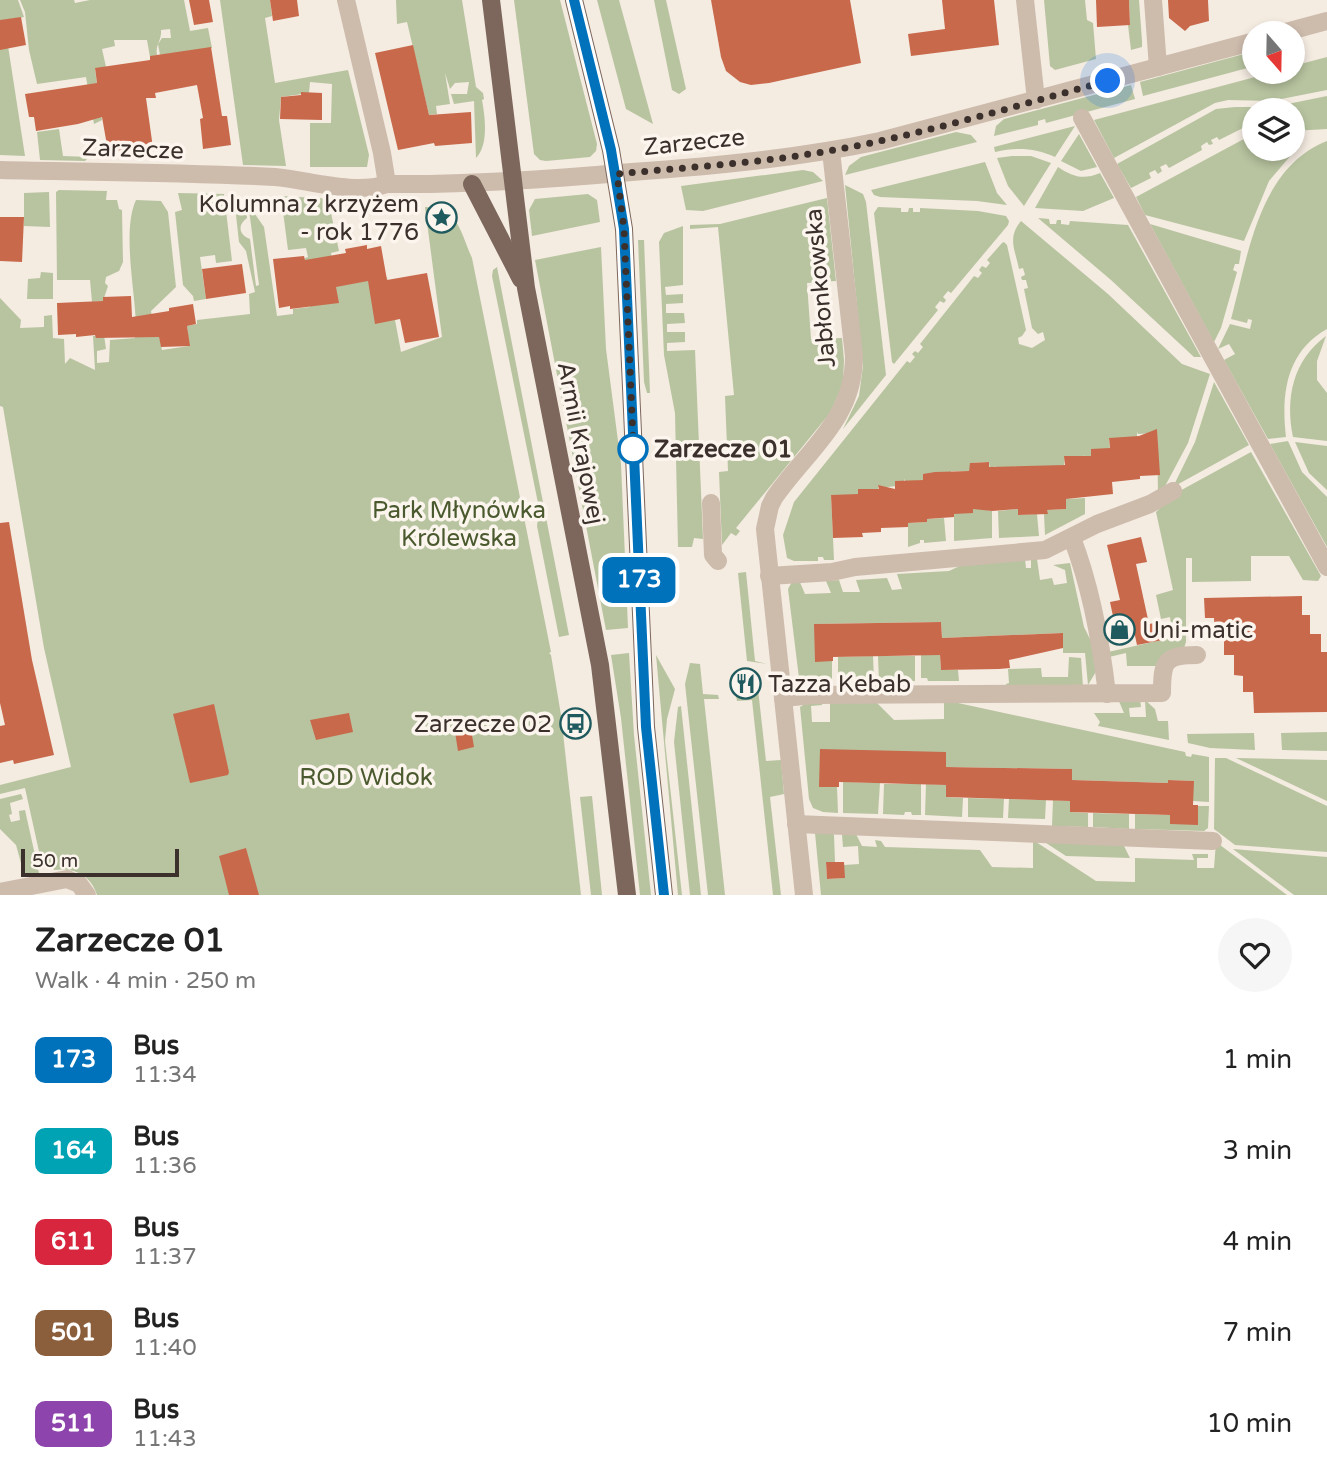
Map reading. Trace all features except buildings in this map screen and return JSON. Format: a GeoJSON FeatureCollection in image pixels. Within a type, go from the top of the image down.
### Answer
{"type":"FeatureCollection","features":[{"type":"Feature","properties":{"kind":"main road","name":"Armii Krajowej"},"geometry":{"type":"LineString","coordinates":[[491,0],[526,288],[600,665],[627,895]]}},
{"type":"Feature","properties":{"kind":"main road","name":"Armii Krajowej"},"geometry":{"type":"LineString","coordinates":[[574,0],[617,174],[626,254],[646,727],[664,895]]}},
{"type":"Feature","properties":{"kind":"main road"},"geometry":{"type":"LineString","coordinates":[[472,184],[526,288]]}},
{"type":"Feature","properties":{"kind":"street"},"geometry":{"type":"LineString","coordinates":[[346,0],[387,184]]}},
{"type":"Feature","properties":{"kind":"street"},"geometry":{"type":"LineString","coordinates":[[1025,0],[1036,100]]}},
{"type":"Feature","properties":{"kind":"street"},"geometry":{"type":"LineString","coordinates":[[1153,0],[1158,67]]}},
{"type":"Feature","properties":{"kind":"street"},"geometry":{"type":"LineString","coordinates":[[1306,27],[1327,21]]}},
{"type":"Feature","properties":{"kind":"street","name":"Zarzecze"},"geometry":{"type":"LineString","coordinates":[[0,170],[273,177],[359,188],[387,184],[472,184],[694,167],[831,151],[880,141],[1242,44]]}},
{"type":"Feature","properties":{"kind":"street"},"geometry":{"type":"LineString","coordinates":[[1082,118],[1327,567]]}},
{"type":"Feature","properties":{"kind":"street","name":"Jabłonkowska"},"geometry":{"type":"LineString","coordinates":[[804,895],[765,529],[770,506],[837,419],[852,385],[854,356],[831,151]]}},
{"type":"Feature","properties":{"kind":"street"},"geometry":{"type":"LineString","coordinates":[[769,576],[832,572],[855,567],[965,556],[1038,552],[1052,548],[1097,524],[1150,504],[1173,491]]}},
{"type":"Feature","properties":{"kind":"street"},"geometry":{"type":"LineString","coordinates":[[711,503],[713,555],[718,561]]}},
{"type":"Feature","properties":{"kind":"street"},"geometry":{"type":"LineString","coordinates":[[1072,538],[1090,596],[1107,694]]}},
{"type":"Feature","properties":{"kind":"street"},"geometry":{"type":"LineString","coordinates":[[783,698],[814,695],[1162,693],[1162,670],[1166,662],[1175,657],[1197,655]]}},
{"type":"Feature","properties":{"kind":"street"},"geometry":{"type":"LineString","coordinates":[[796,824],[1213,841]]}},
{"type":"Feature","properties":{"kind":"street"},"geometry":{"type":"LineString","coordinates":[[0,892],[67,879],[79,884],[87,895]]}},
{"type":"Feature","properties":{"kind":"green space"},"geometry":{"type":"Polygon","coordinates":[[[0,0],[18,0],[24,17],[4,20],[25,156],[0,155],[0,0]]]}},
{"type":"Feature","properties":{"kind":"green space"},"geometry":{"type":"Polygon","coordinates":[[[20,0],[74,0],[75,3],[90,0],[184,0],[190,31],[208,28],[212,48],[160,55],[158,44],[157,55],[150,57],[147,40],[114,40],[115,46],[102,49],[106,67],[95,69],[102,120],[94,124],[86,77],[37,84],[29,50],[25,12],[20,0]],[[170,29],[161,30],[158,44],[162,38],[171,38],[170,29]]]}},
{"type":"Feature","properties":{"kind":"green space"},"geometry":{"type":"Polygon","coordinates":[[[220,0],[270,0],[272,16],[265,18],[275,83],[348,70],[369,155],[367,167],[310,167],[310,123],[331,123],[332,84],[310,82],[309,93],[281,97],[279,120],[286,166],[243,165],[220,0]]]}},
{"type":"Feature","properties":{"kind":"green space"},"geometry":{"type":"Polygon","coordinates":[[[396,0],[462,0],[476,87],[483,93],[484,99],[483,146],[476,158],[474,101],[454,104],[451,94],[467,94],[469,82],[455,83],[450,89],[445,73],[450,104],[436,106],[437,114],[429,115],[407,22],[397,24],[396,0]]]}},
{"type":"Feature","properties":{"kind":"green space"},"geometry":{"type":"Polygon","coordinates":[[[514,0],[560,0],[597,144],[596,151],[590,157],[546,161],[540,160],[534,154],[514,0]]]}},
{"type":"Feature","properties":{"kind":"green space"},"geometry":{"type":"Polygon","coordinates":[[[597,0],[619,0],[653,124],[626,109],[597,0]]]}},
{"type":"Feature","properties":{"kind":"green space"},"geometry":{"type":"Polygon","coordinates":[[[654,0],[666,0],[686,89],[679,94],[672,90],[654,0]]]}},
{"type":"Feature","properties":{"kind":"green space"},"geometry":{"type":"Polygon","coordinates":[[[1044,0],[1085,0],[1087,20],[1093,23],[1096,59],[1055,70],[1050,66],[1044,0]]]}},
{"type":"Feature","properties":{"kind":"green space"},"geometry":{"type":"Polygon","coordinates":[[[1129,0],[1139,0],[1142,41],[1142,47],[1131,50],[1128,25],[1129,0]]]}},
{"type":"Feature","properties":{"kind":"green space"},"geometry":{"type":"Polygon","coordinates":[[[1242,55],[1242,69],[1143,96],[1140,82],[1242,55]]]}},
{"type":"Feature","properties":{"kind":"green space"},"geometry":{"type":"Polygon","coordinates":[[[1327,57],[1327,90],[1286,98],[1242,98],[1242,100],[1215,103],[1114,158],[1094,120],[1242,81],[1242,84],[1306,84],[1306,63],[1327,57]]]}},
{"type":"Feature","properties":{"kind":"green space"},"geometry":{"type":"Polygon","coordinates":[[[1131,85],[1135,99],[1046,123],[1045,119],[1038,121],[1038,125],[994,136],[996,126],[1004,119],[1131,85]]]}},
{"type":"Feature","properties":{"kind":"green space"},"geometry":{"type":"Polygon","coordinates":[[[1327,96],[1327,129],[1305,130],[1305,100],[1327,96]]]}},
{"type":"Feature","properties":{"kind":"green space"},"geometry":{"type":"Polygon","coordinates":[[[1242,107],[1242,128],[1219,140],[1217,137],[1211,140],[1213,144],[1209,145],[1207,142],[1201,146],[1202,150],[1169,168],[1166,164],[1160,167],[1162,171],[1158,174],[1155,170],[1149,173],[1151,178],[1131,188],[1117,164],[1216,109],[1242,107]]]}},
{"type":"Feature","properties":{"kind":"green space"},"geometry":{"type":"Polygon","coordinates":[[[1075,126],[1055,157],[1026,149],[995,152],[994,147],[1075,126]]]}},
{"type":"Feature","properties":{"kind":"green space"},"geometry":{"type":"Polygon","coordinates":[[[59,129],[63,156],[89,157],[85,161],[40,160],[37,132],[59,129]]]}},
{"type":"Feature","properties":{"kind":"green space"},"geometry":{"type":"Polygon","coordinates":[[[956,132],[971,135],[977,142],[845,175],[849,166],[861,157],[956,132]]]}},
{"type":"Feature","properties":{"kind":"green space"},"geometry":{"type":"Polygon","coordinates":[[[1079,134],[1097,167],[1081,171],[1061,161],[1079,134]]]}},
{"type":"Feature","properties":{"kind":"green space"},"geometry":{"type":"Polygon","coordinates":[[[1242,140],[1242,161],[1286,161],[1269,181],[1244,241],[1145,215],[1136,197],[1242,140]]]}},
{"type":"Feature","properties":{"kind":"green space"},"geometry":{"type":"Polygon","coordinates":[[[1327,141],[1327,329],[1313,338],[1303,350],[1289,376],[1285,405],[1286,437],[1268,439],[1224,360],[1235,354],[1229,344],[1218,349],[1230,324],[1250,329],[1252,320],[1248,319],[1247,323],[1231,319],[1251,243],[1271,193],[1285,171],[1296,161],[1305,161],[1305,153],[1327,141]]]}},
{"type":"Feature","properties":{"kind":"green space"},"geometry":{"type":"Polygon","coordinates":[[[1031,156],[1051,163],[1024,206],[1008,186],[997,158],[1031,156]]]}},
{"type":"Feature","properties":{"kind":"green space"},"geometry":{"type":"Polygon","coordinates":[[[985,162],[997,193],[1007,205],[977,201],[880,197],[874,195],[871,190],[985,162]]]}},
{"type":"Feature","properties":{"kind":"green space"},"geometry":{"type":"Polygon","coordinates":[[[1058,167],[1078,176],[1100,173],[1114,198],[1083,211],[1035,208],[1058,167]]]}},
{"type":"Feature","properties":{"kind":"green space"},"geometry":{"type":"Polygon","coordinates":[[[803,170],[813,172],[823,181],[703,211],[686,210],[681,186],[803,170]]]}},
{"type":"Feature","properties":{"kind":"green space"},"geometry":{"type":"Polygon","coordinates":[[[845,185],[863,194],[866,202],[886,375],[843,429],[859,396],[863,366],[845,185]]]}},
{"type":"Feature","properties":{"kind":"green space"},"geometry":{"type":"Polygon","coordinates":[[[107,191],[106,200],[117,200],[119,209],[122,210],[123,262],[119,271],[106,277],[105,283],[108,286],[103,301],[92,302],[90,280],[57,280],[56,192],[107,191]]]}},
{"type":"Feature","properties":{"kind":"green space"},"geometry":{"type":"Polygon","coordinates":[[[49,192],[50,227],[24,226],[24,193],[49,192]]]}},
{"type":"Feature","properties":{"kind":"green space"},"geometry":{"type":"Polygon","coordinates":[[[178,193],[224,194],[232,261],[216,263],[215,255],[200,257],[206,299],[194,301],[183,285],[175,212],[182,210],[178,193]]]}},
{"type":"Feature","properties":{"kind":"green space"},"geometry":{"type":"Polygon","coordinates":[[[588,194],[597,200],[600,222],[532,236],[529,210],[535,199],[588,194]]]}},
{"type":"Feature","properties":{"kind":"green space"},"geometry":{"type":"Polygon","coordinates":[[[281,196],[334,199],[334,212],[331,213],[339,251],[331,253],[337,286],[387,277],[401,352],[442,337],[425,207],[445,211],[461,230],[472,258],[551,652],[549,653],[561,715],[581,895],[97,895],[91,882],[81,874],[54,870],[52,864],[42,865],[25,788],[0,794],[0,785],[71,767],[44,648],[3,407],[0,406],[0,298],[21,320],[20,328],[44,327],[44,316],[52,315],[53,338],[64,339],[65,364],[70,358],[95,370],[93,336],[104,335],[106,349],[97,351],[97,363],[109,362],[110,340],[135,338],[130,227],[136,200],[161,201],[168,212],[176,287],[151,311],[155,336],[159,336],[162,350],[189,346],[187,326],[197,324],[197,320],[250,314],[249,294],[255,292],[246,251],[239,242],[236,215],[246,208],[247,218],[241,230],[243,235],[250,239],[256,286],[259,285],[249,210],[252,210],[264,227],[277,316],[293,314],[293,309],[310,307],[305,258],[308,257],[306,248],[288,250],[281,196]]]}},
{"type":"Feature","properties":{"kind":"green space"},"geometry":{"type":"Polygon","coordinates":[[[827,198],[836,281],[807,283],[811,339],[842,338],[843,384],[830,413],[736,528],[740,531],[736,536],[731,533],[722,545],[719,472],[728,471],[725,396],[734,395],[718,227],[690,229],[690,225],[720,224],[827,198]]]}},
{"type":"Feature","properties":{"kind":"green space"},"geometry":{"type":"Polygon","coordinates":[[[878,207],[901,208],[901,212],[908,212],[909,208],[913,208],[913,212],[920,212],[920,208],[978,211],[1006,216],[1009,221],[951,293],[948,291],[943,297],[946,300],[944,303],[940,301],[935,307],[938,310],[894,364],[874,213],[878,207]]]}},
{"type":"Feature","properties":{"kind":"green space"},"geometry":{"type":"Polygon","coordinates":[[[1038,218],[1049,219],[1050,224],[1061,220],[1061,224],[1069,225],[1070,221],[1128,225],[1201,357],[1194,357],[1111,280],[1038,218]]]}},
{"type":"Feature","properties":{"kind":"green space"},"geometry":{"type":"Polygon","coordinates":[[[1021,221],[1108,294],[1182,364],[1210,374],[1188,443],[1163,490],[1158,493],[1157,430],[1156,433],[1137,432],[1137,443],[1109,439],[1110,450],[1091,449],[1091,458],[1085,458],[1084,455],[1083,458],[1065,456],[1064,465],[1016,474],[1016,466],[995,466],[990,471],[989,462],[971,463],[969,471],[951,471],[951,475],[924,474],[923,480],[906,482],[904,479],[904,485],[878,486],[879,491],[852,501],[851,494],[831,495],[834,560],[818,557],[818,561],[794,561],[787,558],[783,535],[794,502],[907,361],[910,363],[915,357],[912,354],[915,351],[918,353],[923,347],[920,344],[974,276],[978,278],[982,273],[979,270],[982,266],[986,268],[990,263],[987,260],[1004,242],[1007,245],[1026,330],[1018,338],[1019,344],[1032,348],[1045,340],[1043,332],[1038,334],[1032,328],[1024,289],[1028,288],[1026,280],[1021,277],[1025,275],[1023,268],[1019,269],[1014,250],[1014,233],[1021,221]]]}},
{"type":"Feature","properties":{"kind":"green space"},"geometry":{"type":"Polygon","coordinates":[[[1150,224],[1241,251],[1239,264],[1235,264],[1233,270],[1237,272],[1221,328],[1214,342],[1150,224]]]}},
{"type":"Feature","properties":{"kind":"green space"},"geometry":{"type":"Polygon","coordinates":[[[683,226],[683,285],[665,287],[666,295],[683,294],[683,303],[666,304],[666,313],[684,313],[685,323],[667,324],[667,332],[685,332],[685,342],[667,343],[667,351],[695,350],[703,539],[694,538],[692,547],[678,547],[675,413],[664,355],[659,242],[664,233],[683,226]]]}},
{"type":"Feature","properties":{"kind":"green space"},"geometry":{"type":"Polygon","coordinates":[[[638,240],[644,240],[650,393],[647,393],[644,382],[638,240]]]}},
{"type":"Feature","properties":{"kind":"green space"},"geometry":{"type":"Polygon","coordinates":[[[601,247],[606,349],[621,464],[628,628],[606,630],[535,260],[601,247]]]}},
{"type":"Feature","properties":{"kind":"green space"},"geometry":{"type":"Polygon","coordinates":[[[497,267],[569,635],[559,637],[537,526],[539,508],[492,276],[497,267]]]}},
{"type":"Feature","properties":{"kind":"green space"},"geometry":{"type":"Polygon","coordinates":[[[41,272],[53,273],[53,299],[27,299],[28,279],[40,278],[41,272]]]}},
{"type":"Feature","properties":{"kind":"green space"},"geometry":{"type":"Polygon","coordinates":[[[1326,336],[1317,361],[1317,380],[1327,393],[1327,441],[1293,437],[1290,408],[1294,381],[1306,356],[1326,336]]]}},
{"type":"Feature","properties":{"kind":"green space"},"geometry":{"type":"Polygon","coordinates":[[[1214,382],[1249,445],[1173,487],[1195,442],[1214,382]]]}},
{"type":"Feature","properties":{"kind":"green space"},"geometry":{"type":"Polygon","coordinates":[[[1288,441],[1302,472],[1327,497],[1327,547],[1270,444],[1288,441]]]}},
{"type":"Feature","properties":{"kind":"green space"},"geometry":{"type":"Polygon","coordinates":[[[1295,442],[1327,446],[1327,490],[1309,473],[1295,442]]]}},
{"type":"Feature","properties":{"kind":"green space"},"geometry":{"type":"Polygon","coordinates":[[[1251,452],[1321,576],[1318,581],[1303,580],[1289,556],[1251,556],[1251,581],[1192,582],[1192,558],[1186,558],[1184,648],[1157,666],[1127,666],[1126,653],[1109,657],[1108,652],[1162,640],[1162,634],[1172,632],[1170,617],[1161,619],[1156,595],[1173,590],[1156,512],[1176,493],[1251,452]]]}},
{"type":"Feature","properties":{"kind":"green space"},"geometry":{"type":"Polygon","coordinates":[[[1085,498],[1085,514],[1045,535],[1044,514],[1047,514],[1047,510],[1066,509],[1066,499],[1085,498]]]}},
{"type":"Feature","properties":{"kind":"green space"},"geometry":{"type":"Polygon","coordinates":[[[973,508],[992,511],[992,538],[954,541],[954,514],[973,508]]]}},
{"type":"Feature","properties":{"kind":"green space"},"geometry":{"type":"Polygon","coordinates":[[[1018,509],[1018,515],[1037,514],[1039,536],[999,538],[998,511],[1018,509]]]}},
{"type":"Feature","properties":{"kind":"green space"},"geometry":{"type":"Polygon","coordinates":[[[944,518],[946,541],[924,543],[924,540],[920,540],[920,543],[908,547],[908,523],[944,518]]]}},
{"type":"Feature","properties":{"kind":"green space"},"geometry":{"type":"Polygon","coordinates":[[[1025,559],[1026,568],[1031,568],[1031,559],[1037,559],[1040,580],[1052,578],[1054,585],[1067,583],[1065,570],[1053,565],[1070,563],[1097,670],[1088,685],[1085,653],[1063,653],[1063,633],[942,638],[941,622],[815,624],[815,661],[832,661],[832,682],[822,679],[822,682],[804,682],[799,678],[788,589],[793,580],[799,580],[805,594],[831,593],[826,581],[839,580],[843,592],[860,592],[856,580],[887,578],[892,590],[902,589],[897,574],[949,571],[966,563],[1025,559]]]}},
{"type":"Feature","properties":{"kind":"green space"},"geometry":{"type":"Polygon","coordinates":[[[746,572],[755,661],[767,664],[747,661],[738,573],[746,572]]]}},
{"type":"Feature","properties":{"kind":"green space"},"geometry":{"type":"Polygon","coordinates":[[[629,653],[634,735],[651,895],[640,895],[621,718],[611,655],[629,653]]]}},
{"type":"Feature","properties":{"kind":"green space"},"geometry":{"type":"Polygon","coordinates":[[[656,655],[675,689],[667,719],[665,741],[682,895],[678,895],[656,655]]]}},
{"type":"Feature","properties":{"kind":"green space"},"geometry":{"type":"Polygon","coordinates":[[[921,655],[940,655],[941,670],[958,670],[959,681],[928,681],[927,678],[921,678],[921,655]]]}},
{"type":"Feature","properties":{"kind":"green space"},"geometry":{"type":"Polygon","coordinates":[[[873,656],[874,681],[838,682],[838,657],[873,656]]]}},
{"type":"Feature","properties":{"kind":"green space"},"geometry":{"type":"Polygon","coordinates":[[[878,656],[915,656],[915,681],[879,682],[878,656]]]}},
{"type":"Feature","properties":{"kind":"green space"},"geometry":{"type":"Polygon","coordinates":[[[1069,657],[1081,658],[1083,687],[1006,688],[1009,683],[1008,669],[1041,668],[1042,677],[1068,677],[1069,657]]]}},
{"type":"Feature","properties":{"kind":"green space"},"geometry":{"type":"Polygon","coordinates":[[[690,663],[700,664],[703,694],[718,695],[719,699],[704,699],[725,895],[708,895],[685,684],[690,663]]]}},
{"type":"Feature","properties":{"kind":"green space"},"geometry":{"type":"Polygon","coordinates":[[[749,670],[756,671],[766,761],[781,760],[784,794],[770,797],[781,895],[773,895],[752,700],[737,701],[736,695],[749,695],[749,670]]]}},
{"type":"Feature","properties":{"kind":"green space"},"geometry":{"type":"Polygon","coordinates":[[[1118,699],[1140,699],[1141,707],[1129,708],[1130,717],[1146,717],[1145,700],[1155,709],[1158,721],[1168,721],[1169,740],[1098,726],[1100,722],[1094,713],[1124,713],[1118,699]]]}},
{"type":"Feature","properties":{"kind":"green space"},"geometry":{"type":"Polygon","coordinates":[[[944,700],[1185,752],[1186,756],[1191,757],[1192,754],[1209,757],[1209,802],[1193,801],[1193,781],[1168,780],[1168,783],[1072,780],[1072,769],[946,767],[946,753],[819,787],[837,787],[838,813],[813,808],[809,799],[800,707],[822,701],[822,705],[811,706],[812,722],[830,722],[830,701],[875,701],[894,720],[944,719],[944,700]]]}},
{"type":"Feature","properties":{"kind":"green space"},"geometry":{"type":"Polygon","coordinates":[[[681,706],[701,895],[690,895],[674,742],[678,707],[681,706]]]}},
{"type":"Feature","properties":{"kind":"green space"},"geometry":{"type":"Polygon","coordinates":[[[1327,732],[1327,751],[1282,750],[1281,733],[1327,732]]]}},
{"type":"Feature","properties":{"kind":"green space"},"geometry":{"type":"Polygon","coordinates":[[[1254,733],[1255,750],[1210,748],[1188,743],[1187,734],[1254,733]]]}},
{"type":"Feature","properties":{"kind":"green space"},"geometry":{"type":"Polygon","coordinates":[[[1215,758],[1226,758],[1327,806],[1327,852],[1235,845],[1214,829],[1215,758]]]}},
{"type":"Feature","properties":{"kind":"green space"},"geometry":{"type":"Polygon","coordinates":[[[1236,758],[1327,760],[1327,801],[1236,758]]]}},
{"type":"Feature","properties":{"kind":"green space"},"geometry":{"type":"Polygon","coordinates":[[[843,782],[880,783],[878,814],[843,813],[843,782]]]}},
{"type":"Feature","properties":{"kind":"green space"},"geometry":{"type":"Polygon","coordinates":[[[884,784],[921,784],[921,815],[912,815],[911,812],[905,812],[904,815],[883,814],[884,784]]]}},
{"type":"Feature","properties":{"kind":"green space"},"geometry":{"type":"Polygon","coordinates":[[[926,784],[946,785],[946,797],[963,798],[962,817],[925,815],[926,784]]]}},
{"type":"Feature","properties":{"kind":"green space"},"geometry":{"type":"Polygon","coordinates":[[[21,794],[23,799],[10,803],[12,814],[9,815],[11,822],[20,820],[19,811],[25,810],[39,873],[24,874],[16,845],[0,829],[0,799],[21,794]]]}},
{"type":"Feature","properties":{"kind":"green space"},"geometry":{"type":"Polygon","coordinates":[[[592,796],[602,895],[591,895],[580,797],[592,796]]]}},
{"type":"Feature","properties":{"kind":"green space"},"geometry":{"type":"Polygon","coordinates":[[[968,798],[1004,799],[1003,818],[968,817],[968,798]]]}},
{"type":"Feature","properties":{"kind":"green space"},"geometry":{"type":"Polygon","coordinates":[[[1009,799],[1046,800],[1045,819],[1008,818],[1009,799]]]}},
{"type":"Feature","properties":{"kind":"green space"},"geometry":{"type":"Polygon","coordinates":[[[1053,800],[1070,801],[1070,812],[1088,813],[1088,827],[1052,826],[1053,800]]]}},
{"type":"Feature","properties":{"kind":"green space"},"geometry":{"type":"Polygon","coordinates":[[[1198,806],[1209,806],[1208,828],[1204,831],[1135,829],[1135,814],[1170,815],[1170,824],[1198,824],[1198,806]]]}},
{"type":"Feature","properties":{"kind":"green space"},"geometry":{"type":"Polygon","coordinates":[[[1093,813],[1129,814],[1129,829],[1093,827],[1093,813]]]}},
{"type":"Feature","properties":{"kind":"green space"},"geometry":{"type":"Polygon","coordinates":[[[832,831],[835,862],[826,862],[827,879],[844,878],[844,865],[859,864],[858,846],[843,847],[842,835],[846,832],[855,832],[862,846],[877,847],[875,840],[881,841],[885,847],[980,850],[992,867],[1033,868],[1033,840],[1096,881],[1135,882],[1135,858],[1194,860],[1192,854],[1208,854],[1208,858],[1197,858],[1197,868],[1214,868],[1216,842],[1287,895],[821,895],[815,833],[832,831]]]}},
{"type":"Feature","properties":{"kind":"green space"},"geometry":{"type":"Polygon","coordinates":[[[1040,839],[1123,844],[1130,858],[1066,856],[1040,839]]]}},
{"type":"Feature","properties":{"kind":"green space"},"geometry":{"type":"Polygon","coordinates":[[[1233,849],[1327,857],[1327,895],[1294,895],[1233,849]]]}},
{"type":"Feature","properties":{"kind":"bus line","name":"173"},"geometry":{"type":"LineString","coordinates":[[574,0],[617,174],[624,229],[646,727],[664,895]]}},
{"type":"Feature","properties":{"kind":"place","name":"Kolumna z krzyżem - rok 1776"},"geometry":{"type":"Point","coordinates":[442,218]}},
{"type":"Feature","properties":{"kind":"place","name":"Zarzecze 01"},"geometry":{"type":"Point","coordinates":[633,449]}},
{"type":"Feature","properties":{"kind":"place","name":"Uni-matic"},"geometry":{"type":"Point","coordinates":[1119,630]}},
{"type":"Feature","properties":{"kind":"place","name":"Tazza Kebab"},"geometry":{"type":"Point","coordinates":[745,684]}},
{"type":"Feature","properties":{"kind":"place","name":"Zarzecze 02"},"geometry":{"type":"Point","coordinates":[575,724]}},
{"type":"Feature","properties":{"kind":"route"},"geometry":{"type":"LineString","coordinates":[[633,449],[634,461],[624,229],[617,174],[831,151],[880,141],[1108,81]]}},
{"type":"Feature","properties":{"kind":"park label","name":"Park Młynówka Królewska"},"geometry":{"type":"Point","coordinates":[459,524]}},
{"type":"Feature","properties":{"kind":"park label","name":"ROD Widok"},"geometry":{"type":"Point","coordinates":[366,777]}}]}
